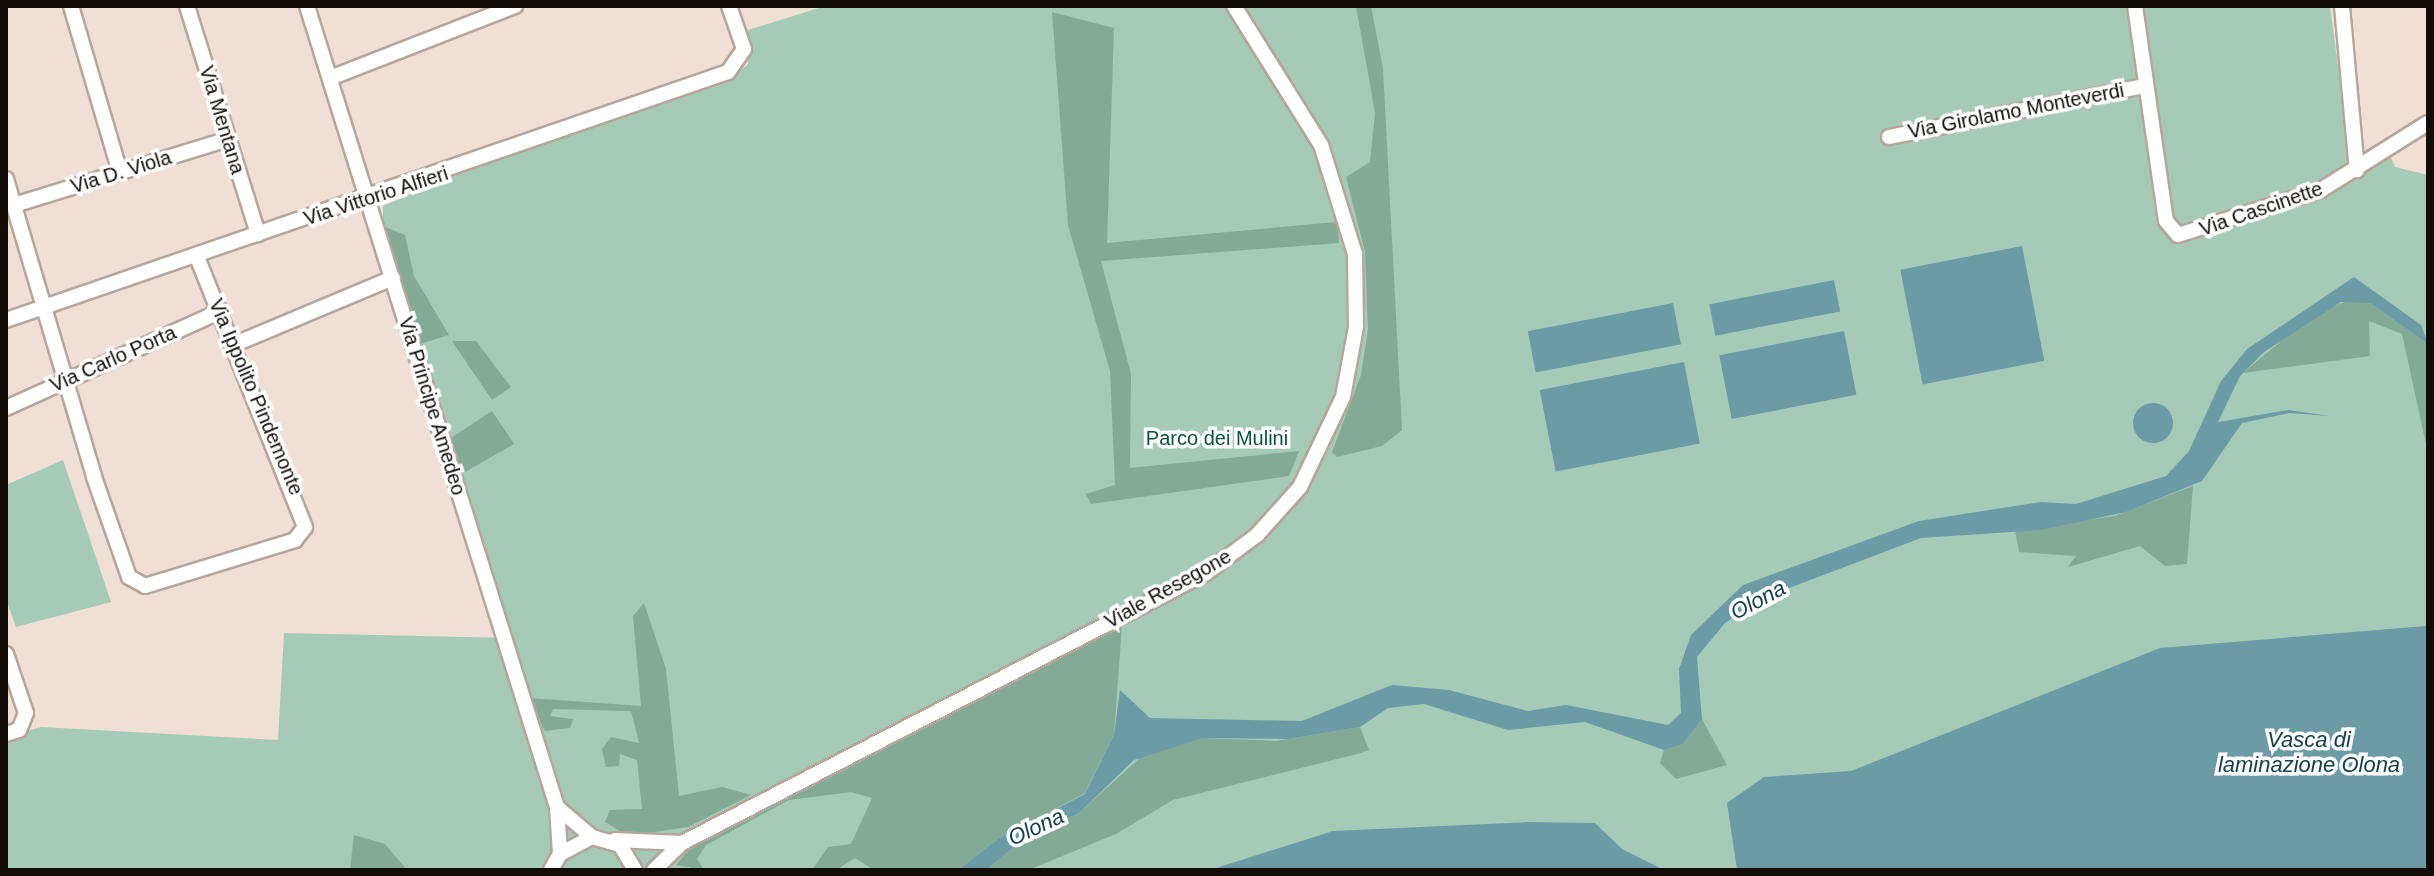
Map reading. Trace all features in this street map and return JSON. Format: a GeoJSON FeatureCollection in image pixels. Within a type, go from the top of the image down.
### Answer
{"type":"FeatureCollection","features":[{"type":"Feature","properties":{"kind":"street"},"geometry":{"type":"LineString","coordinates":[[71,6],[120,172]]}},
{"type":"Feature","properties":{"kind":"street","name":"Via Mentana"},"geometry":{"type":"LineString","coordinates":[[187,6],[258,234]]}},
{"type":"Feature","properties":{"kind":"street","name":"Via Principe Amedeo"},"geometry":{"type":"LineString","coordinates":[[307,6],[557,807],[560,854]]}},
{"type":"Feature","properties":{"kind":"street"},"geometry":{"type":"LineString","coordinates":[[330,78],[515,6]]}},
{"type":"Feature","properties":{"kind":"street","name":"Via Vittorio Alfieri"},"geometry":{"type":"LineString","coordinates":[[6,320],[258,234],[366,201],[728,72],[740,61],[744,49],[729,6]]}},
{"type":"Feature","properties":{"kind":"street","name":"Viale Resegone"},"geometry":{"type":"LineString","coordinates":[[654,870],[682,843],[1206,573],[1257,535],[1300,487],[1343,397],[1356,327],[1355,254],[1321,145],[1234,6]]}},
{"type":"Feature","properties":{"kind":"street"},"geometry":{"type":"LineString","coordinates":[[2135,6],[2144,86]]}},
{"type":"Feature","properties":{"kind":"street"},"geometry":{"type":"LineString","coordinates":[[2342,6],[2357,170]]}},
{"type":"Feature","properties":{"kind":"street","name":"Via Girolamo Monteverdi"},"geometry":{"type":"LineString","coordinates":[[1889,137],[2144,86]]}},
{"type":"Feature","properties":{"kind":"street","name":"Via Cascinette"},"geometry":{"type":"LineString","coordinates":[[2144,86],[2174,233],[2321,190],[2428,123]]}},
{"type":"Feature","properties":{"kind":"street","name":"Via D. Viola"},"geometry":{"type":"LineString","coordinates":[[14,205],[228,139]]}},
{"type":"Feature","properties":{"kind":"street"},"geometry":{"type":"LineString","coordinates":[[6,179],[62,382]]}},
{"type":"Feature","properties":{"kind":"street","name":"Via Ippolito Pindemonte"},"geometry":{"type":"LineString","coordinates":[[62,382],[126,568],[137,584],[151,585],[295,540],[305,527],[235,344],[196,255]]}},
{"type":"Feature","properties":{"kind":"street"},"geometry":{"type":"LineString","coordinates":[[235,344],[393,278]]}},
{"type":"Feature","properties":{"kind":"street","name":"Via Carlo Porta"},"geometry":{"type":"LineString","coordinates":[[6,408],[221,311]]}},
{"type":"Feature","properties":{"kind":"street"},"geometry":{"type":"LineString","coordinates":[[6,654],[26,713],[19,730],[6,734]]}},
{"type":"Feature","properties":{"kind":"street"},"geometry":{"type":"LineString","coordinates":[[551,870],[560,854],[592,837],[557,807]]}},
{"type":"Feature","properties":{"kind":"street","name":"Viale Resegone"},"geometry":{"type":"LineString","coordinates":[[592,837],[682,843]]}},
{"type":"Feature","properties":{"kind":"street"},"geometry":{"type":"LineString","coordinates":[[611,840],[635,870]]}},
{"type":"Feature","properties":{"kind":"green space","name":"Parco dei Mulini"},"geometry":{"type":"Polygon","coordinates":[[[825,6],[2330,6],[2350,157],[2391,158],[2395,167],[2428,175],[2428,870],[6,870],[6,737],[41,727],[278,740],[284,633],[511,638],[383,226],[383,206],[499,155],[731,79],[748,64],[748,30],[825,6]]]}},
{"type":"Feature","properties":{"kind":"green space"},"geometry":{"type":"Polygon","coordinates":[[[1356,6],[1371,6],[1383,69],[1402,430],[1382,446],[1337,457],[1332,452],[1361,375],[1368,330],[1365,252],[1346,177],[1370,162],[1375,113],[1356,6]]]}},
{"type":"Feature","properties":{"kind":"green space"},"geometry":{"type":"Polygon","coordinates":[[[1052,12],[1114,28],[1107,243],[1337,222],[1339,243],[1101,261],[1131,374],[1130,468],[1299,451],[1289,476],[1091,504],[1086,494],[1115,485],[1110,371],[1068,225],[1052,12]]]}},
{"type":"Feature","properties":{"kind":"green space"},"geometry":{"type":"Polygon","coordinates":[[[383,226],[405,235],[414,276],[449,335],[420,344],[383,226]]]}},
{"type":"Feature","properties":{"kind":"green space"},"geometry":{"type":"Polygon","coordinates":[[[2349,300],[2370,303],[2428,344],[2428,453],[2402,334],[2369,321],[2370,356],[2243,373],[2311,316],[2349,300]]]}},
{"type":"Feature","properties":{"kind":"green space"},"geometry":{"type":"Polygon","coordinates":[[[452,341],[476,341],[511,387],[492,400],[452,341]]]}},
{"type":"Feature","properties":{"kind":"green space"},"geometry":{"type":"Polygon","coordinates":[[[492,411],[514,444],[460,475],[448,440],[492,411]]]}},
{"type":"Feature","properties":{"kind":"green space"},"geometry":{"type":"Polygon","coordinates":[[[63,460],[111,602],[16,627],[6,599],[6,485],[63,460]]]}},
{"type":"Feature","properties":{"kind":"green space"},"geometry":{"type":"Polygon","coordinates":[[[2193,486],[2187,564],[2165,566],[2140,546],[2068,567],[2076,556],[2019,552],[2015,530],[2115,516],[2193,486]]]}},
{"type":"Feature","properties":{"kind":"green space"},"geometry":{"type":"Polygon","coordinates":[[[644,603],[666,669],[679,796],[722,787],[751,795],[688,827],[628,836],[605,822],[610,810],[642,809],[637,760],[620,754],[619,766],[606,767],[602,749],[611,737],[639,743],[631,711],[553,709],[550,716],[573,719],[570,728],[545,731],[529,698],[641,706],[633,616],[644,603]]]}},
{"type":"Feature","properties":{"kind":"green space"},"geometry":{"type":"Polygon","coordinates":[[[1122,625],[1114,735],[1085,793],[998,839],[958,870],[874,870],[855,858],[836,870],[812,870],[828,847],[851,844],[872,798],[851,792],[789,800],[706,845],[697,859],[704,870],[676,865],[688,851],[764,808],[1122,625]]]}},
{"type":"Feature","properties":{"kind":"green space"},"geometry":{"type":"Polygon","coordinates":[[[1702,719],[1727,765],[1676,779],[1660,763],[1664,750],[1683,744],[1702,719]]]}},
{"type":"Feature","properties":{"kind":"green space"},"geometry":{"type":"Polygon","coordinates":[[[1360,727],[1369,750],[1173,800],[1116,834],[1028,870],[986,870],[1022,840],[1079,813],[1141,757],[1203,738],[1276,741],[1360,727]]]}},
{"type":"Feature","properties":{"kind":"green space"},"geometry":{"type":"Polygon","coordinates":[[[354,835],[385,844],[407,870],[350,870],[354,835]]]}},
{"type":"Feature","properties":{"kind":"water"},"geometry":{"type":"Polygon","coordinates":[[[2022,246],[2044,361],[1923,385],[1900,270],[2022,246]]]}},
{"type":"Feature","properties":{"kind":"water","name":"Olona"},"geometry":{"type":"Polygon","coordinates":[[[2354,277],[2421,325],[2428,344],[2370,303],[2341,302],[2264,352],[2240,376],[2218,422],[2288,410],[2330,416],[2289,413],[2242,423],[2202,481],[2126,512],[2040,530],[1921,538],[1760,599],[1725,623],[1697,657],[1702,719],[1683,744],[1664,750],[1585,722],[1508,730],[1424,704],[1388,708],[1360,727],[1288,739],[1203,738],[1134,760],[1079,813],[1022,840],[986,870],[958,870],[998,839],[1085,794],[1114,735],[1120,690],[1150,718],[1302,721],[1392,685],[1449,690],[1528,711],[1566,705],[1668,725],[1681,713],[1679,669],[1691,635],[1743,585],[1919,521],[2041,502],[2076,504],[2166,476],[2189,451],[2221,381],[2247,349],[2354,277]]]}},
{"type":"Feature","properties":{"kind":"water"},"geometry":{"type":"Polygon","coordinates":[[[1834,280],[1840,311],[1715,336],[1709,304],[1834,280]]]}},
{"type":"Feature","properties":{"kind":"water"},"geometry":{"type":"Polygon","coordinates":[[[1673,303],[1681,344],[1536,372],[1528,331],[1673,303]]]}},
{"type":"Feature","properties":{"kind":"water"},"geometry":{"type":"Polygon","coordinates":[[[1844,331],[1856,395],[1732,419],[1719,355],[1844,331]]]}},
{"type":"Feature","properties":{"kind":"water"},"geometry":{"type":"Polygon","coordinates":[[[1684,362],[1700,443],[1556,472],[1540,390],[1684,362]]]}},
{"type":"Feature","properties":{"kind":"water"},"geometry":{"type":"Polygon","coordinates":[[[2153,403],[2167,409],[2173,423],[2167,437],[2153,443],[2139,437],[2133,423],[2139,409],[2153,403]]]}},
{"type":"Feature","properties":{"kind":"water","name":"Vasca di laminazione Olona"},"geometry":{"type":"Polygon","coordinates":[[[2426,626],[2428,870],[1737,870],[1727,803],[1764,777],[1851,771],[2160,648],[2426,626]]]}},
{"type":"Feature","properties":{"kind":"water"},"geometry":{"type":"Polygon","coordinates":[[[1529,822],[1595,823],[1622,849],[1664,870],[1210,870],[1333,831],[1529,822]]]}}]}
